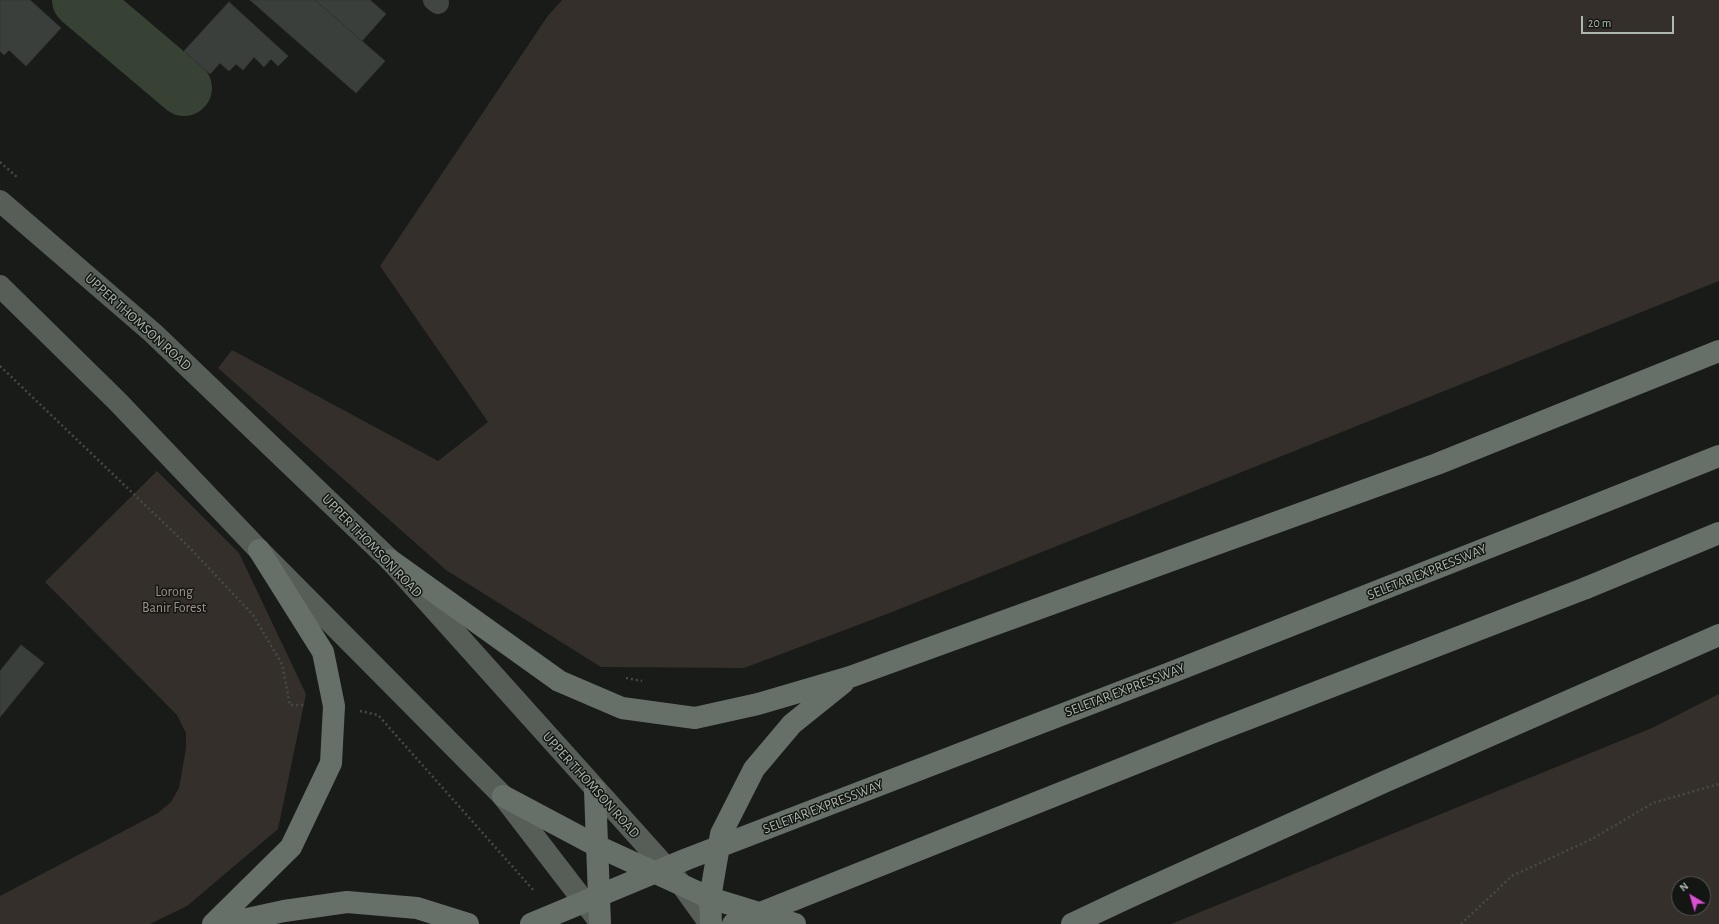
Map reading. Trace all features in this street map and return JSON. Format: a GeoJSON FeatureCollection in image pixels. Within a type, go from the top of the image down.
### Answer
{"type":"FeatureCollection","features":[{"type":"Feature","properties":{"kind":"highway"},"geometry":{"type":"LineString","coordinates":[[390,560],[560,681],[622,708],[695,718],[758,704],[850,677],[1438,464],[1719,351]]}},
{"type":"Feature","properties":{"kind":"highway","name":"SELETAR EXPRESSWAY"},"geometry":{"type":"LineString","coordinates":[[531,924],[688,859],[1156,679],[1719,456]]}},
{"type":"Feature","properties":{"kind":"highway"},"geometry":{"type":"LineString","coordinates":[[733,924],[1218,730],[1586,588],[1719,533]]}},
{"type":"Feature","properties":{"kind":"highway"},"geometry":{"type":"LineString","coordinates":[[213,924],[291,848],[331,763],[334,706],[323,652],[259,550]]}},
{"type":"Feature","properties":{"kind":"highway"},"geometry":{"type":"LineString","coordinates":[[1072,924],[1641,668],[1719,635]]}},
{"type":"Feature","properties":{"kind":"highway"},"geometry":{"type":"LineString","coordinates":[[710,924],[710,898],[721,834],[754,769],[792,724],[850,677]]}},
{"type":"Feature","properties":{"kind":"highway"},"geometry":{"type":"LineString","coordinates":[[595,790],[601,924]]}},
{"type":"Feature","properties":{"kind":"highway"},"geometry":{"type":"LineString","coordinates":[[503,796],[597,846],[710,898],[795,924]]}},
{"type":"Feature","properties":{"kind":"highway"},"geometry":{"type":"LineString","coordinates":[[1102,924],[1127,898]]}},
{"type":"Feature","properties":{"kind":"highway"},"geometry":{"type":"LineString","coordinates":[[224,924],[284,911],[347,902],[417,908],[468,924]]}},
{"type":"Feature","properties":{"kind":"main road","name":"UPPER THOMSON ROAD"},"geometry":{"type":"LineString","coordinates":[[0,201],[154,333],[390,560],[595,790],[682,885],[710,924]]}},
{"type":"Feature","properties":{"kind":"main road"},"geometry":{"type":"LineString","coordinates":[[0,286],[118,402],[259,550],[503,796],[601,924]]}},
{"type":"Feature","properties":{"kind":"path"},"geometry":{"type":"LineString","coordinates":[[0,162],[24,183]]}},
{"type":"Feature","properties":{"kind":"path"},"geometry":{"type":"LineString","coordinates":[[0,366],[190,548],[253,615],[282,664],[290,705],[334,706],[378,715],[536,894]]}},
{"type":"Feature","properties":{"kind":"path"},"geometry":{"type":"LineString","coordinates":[[620,677],[649,682]]}},
{"type":"Feature","properties":{"kind":"path"},"geometry":{"type":"LineString","coordinates":[[1461,924],[1512,876],[1592,840],[1653,803],[1719,784]]}},
{"type":"Feature","properties":{"kind":"green space"},"geometry":{"type":"Polygon","coordinates":[[[562,0],[1719,0],[1719,281],[887,614],[744,668],[601,667],[446,570],[218,368],[232,350],[438,461],[488,422],[380,266],[547,17],[562,0]]]}},
{"type":"Feature","properties":{"kind":"green space","name":"Lorong Banir Forest"},"geometry":{"type":"Polygon","coordinates":[[[157,471],[239,553],[306,694],[278,829],[187,906],[150,924],[0,924],[0,896],[158,813],[171,802],[179,788],[186,748],[186,733],[177,715],[45,582],[157,471]]]}},
{"type":"Feature","properties":{"kind":"green space"},"geometry":{"type":"Polygon","coordinates":[[[1719,694],[1719,924],[1171,924],[1652,728],[1719,694]]]}},
{"type":"Feature","properties":{"kind":"building"},"geometry":{"type":"Polygon","coordinates":[[[0,0],[30,0],[61,28],[26,66],[9,50],[4,55],[0,51],[0,0]]]}},
{"type":"Feature","properties":{"kind":"building"},"geometry":{"type":"Polygon","coordinates":[[[250,0],[315,0],[385,61],[356,93],[250,0]]]}},
{"type":"Feature","properties":{"kind":"building"},"geometry":{"type":"Polygon","coordinates":[[[315,0],[370,0],[386,14],[362,41],[315,0]]]}},
{"type":"Feature","properties":{"kind":"building"},"geometry":{"type":"Polygon","coordinates":[[[229,2],[288,56],[278,66],[271,59],[264,67],[254,57],[243,70],[236,64],[229,71],[220,63],[210,74],[184,51],[229,2]]]}},
{"type":"Feature","properties":{"kind":"building"},"geometry":{"type":"Polygon","coordinates":[[[21,645],[44,663],[0,717],[0,671],[21,645]]]}},
{"type":"Feature","properties":{"kind":"waterway"},"geometry":{"type":"LineString","coordinates":[[80,0],[184,88]]}}]}
